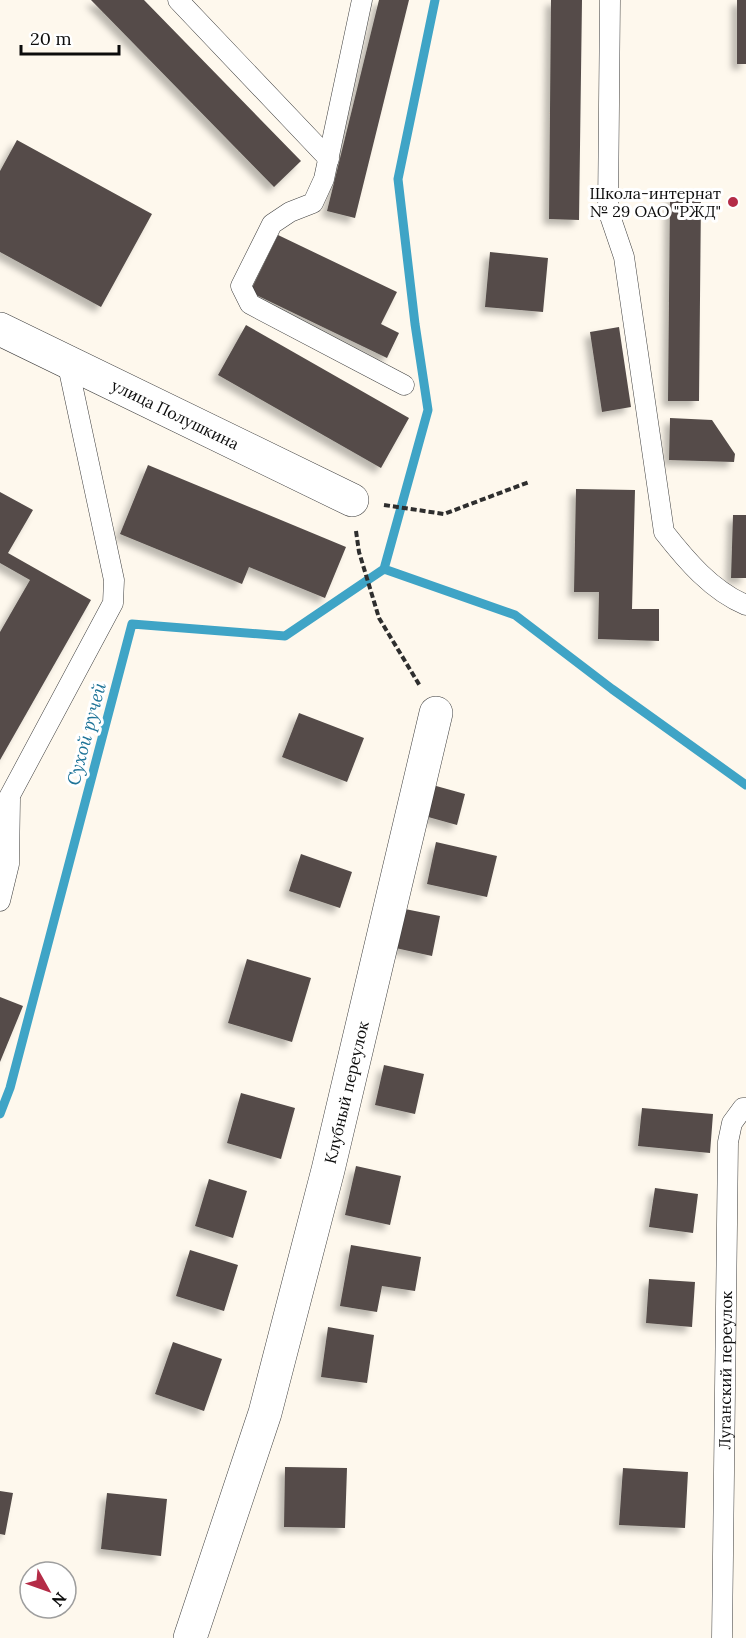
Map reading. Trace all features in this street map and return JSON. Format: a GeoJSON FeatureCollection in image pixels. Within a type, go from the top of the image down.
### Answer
{"type":"FeatureCollection","features":[{"type":"Feature","properties":{"kind":"street","name":"улица Полушкина"},"geometry":{"type":"LineString","coordinates":[[0,329],[352,500]]}},
{"type":"Feature","properties":{"kind":"street","name":"Клубный переулок"},"geometry":{"type":"LineString","coordinates":[[190,1638],[265,1413],[328,1170],[436,713]]}},
{"type":"Feature","properties":{"kind":"lane"},"geometry":{"type":"LineString","coordinates":[[178,0],[329,159]]}},
{"type":"Feature","properties":{"kind":"lane"},"geometry":{"type":"LineString","coordinates":[[362,0],[324,179],[313,203],[290,212],[272,224],[241,285],[250,304],[404,385]]}},
{"type":"Feature","properties":{"kind":"lane"},"geometry":{"type":"LineString","coordinates":[[610,0],[608,210],[624,257],[664,532],[685,560],[732,599],[746,605]]}},
{"type":"Feature","properties":{"kind":"lane"},"geometry":{"type":"LineString","coordinates":[[0,814],[113,603],[114,580],[67,361]]}},
{"type":"Feature","properties":{"kind":"lane"},"geometry":{"type":"LineString","coordinates":[[0,901],[9,864],[10,797]]}},
{"type":"Feature","properties":{"kind":"lane","name":"Луганский переулок"},"geometry":{"type":"LineString","coordinates":[[722,1638],[728,1142],[732,1123],[743,1108],[746,1108]]}},
{"type":"Feature","properties":{"kind":"path"},"geometry":{"type":"LineString","coordinates":[[352,500],[444,514],[529,482]]}},
{"type":"Feature","properties":{"kind":"path"},"geometry":{"type":"LineString","coordinates":[[358,552],[379,618],[436,713]]}},
{"type":"Feature","properties":{"kind":"building"},"geometry":{"type":"Polygon","coordinates":[[[91,0],[144,0],[301,161],[274,187],[91,0]]]}},
{"type":"Feature","properties":{"kind":"building"},"geometry":{"type":"Polygon","coordinates":[[[379,0],[409,0],[355,218],[327,211],[379,0]]]}},
{"type":"Feature","properties":{"kind":"building"},"geometry":{"type":"Polygon","coordinates":[[[551,0],[582,0],[579,220],[549,219],[551,0]]]}},
{"type":"Feature","properties":{"kind":"building"},"geometry":{"type":"Polygon","coordinates":[[[737,0],[746,0],[746,64],[737,64],[737,0]]]}},
{"type":"Feature","properties":{"kind":"building"},"geometry":{"type":"Polygon","coordinates":[[[17,140],[152,214],[101,307],[0,252],[0,171],[17,140]]]}},
{"type":"Feature","properties":{"kind":"building"},"geometry":{"type":"Polygon","coordinates":[[[670,197],[701,197],[699,401],[668,401],[670,197]]]}},
{"type":"Feature","properties":{"kind":"building"},"geometry":{"type":"Polygon","coordinates":[[[278,235],[397,292],[381,324],[399,333],[387,358],[250,292],[278,235]]]}},
{"type":"Feature","properties":{"kind":"building"},"geometry":{"type":"Polygon","coordinates":[[[490,252],[548,258],[543,312],[485,307],[490,252]]]}},
{"type":"Feature","properties":{"kind":"building"},"geometry":{"type":"Polygon","coordinates":[[[246,325],[409,418],[381,468],[218,375],[246,325]]]}},
{"type":"Feature","properties":{"kind":"building"},"geometry":{"type":"Polygon","coordinates":[[[619,327],[631,407],[602,412],[590,332],[619,327]]]}},
{"type":"Feature","properties":{"kind":"building"},"geometry":{"type":"Polygon","coordinates":[[[670,418],[712,420],[735,454],[734,462],[669,460],[670,418]]]}},
{"type":"Feature","properties":{"kind":"building"},"geometry":{"type":"Polygon","coordinates":[[[148,465],[346,547],[325,598],[249,567],[242,584],[120,534],[148,465]]]}},
{"type":"Feature","properties":{"kind":"building"},"geometry":{"type":"Polygon","coordinates":[[[576,489],[635,490],[632,609],[659,609],[659,641],[598,639],[599,592],[574,592],[576,489]]]}},
{"type":"Feature","properties":{"kind":"building"},"geometry":{"type":"Polygon","coordinates":[[[0,492],[33,510],[8,553],[91,600],[0,760],[0,632],[30,580],[0,563],[0,492]]]}},
{"type":"Feature","properties":{"kind":"building"},"geometry":{"type":"Polygon","coordinates":[[[733,515],[746,515],[746,578],[731,578],[733,515]]]}},
{"type":"Feature","properties":{"kind":"building"},"geometry":{"type":"Polygon","coordinates":[[[299,713],[364,738],[347,782],[282,757],[299,713]]]}},
{"type":"Feature","properties":{"kind":"building"},"geometry":{"type":"Polygon","coordinates":[[[429,784],[465,794],[457,825],[421,815],[429,784]]]}},
{"type":"Feature","properties":{"kind":"building"},"geometry":{"type":"Polygon","coordinates":[[[436,842],[497,856],[487,897],[427,884],[436,842]]]}},
{"type":"Feature","properties":{"kind":"building"},"geometry":{"type":"Polygon","coordinates":[[[301,854],[352,872],[340,908],[289,891],[301,854]]]}},
{"type":"Feature","properties":{"kind":"building"},"geometry":{"type":"Polygon","coordinates":[[[400,908],[440,916],[432,956],[391,947],[400,908]]]}},
{"type":"Feature","properties":{"kind":"building"},"geometry":{"type":"Polygon","coordinates":[[[247,959],[311,978],[292,1042],[228,1023],[247,959]]]}},
{"type":"Feature","properties":{"kind":"building"},"geometry":{"type":"Polygon","coordinates":[[[0,997],[23,1006],[0,1062],[0,997]]]}},
{"type":"Feature","properties":{"kind":"building"},"geometry":{"type":"Polygon","coordinates":[[[384,1065],[424,1074],[415,1114],[375,1105],[384,1065]]]}},
{"type":"Feature","properties":{"kind":"building"},"geometry":{"type":"Polygon","coordinates":[[[241,1093],[295,1108],[281,1159],[227,1143],[241,1093]]]}},
{"type":"Feature","properties":{"kind":"building"},"geometry":{"type":"Polygon","coordinates":[[[642,1108],[713,1114],[710,1153],[638,1146],[642,1108]]]}},
{"type":"Feature","properties":{"kind":"building"},"geometry":{"type":"Polygon","coordinates":[[[356,1166],[401,1176],[390,1225],[345,1215],[356,1166]]]}},
{"type":"Feature","properties":{"kind":"building"},"geometry":{"type":"Polygon","coordinates":[[[209,1179],[247,1191],[233,1238],[195,1226],[209,1179]]]}},
{"type":"Feature","properties":{"kind":"building"},"geometry":{"type":"Polygon","coordinates":[[[655,1188],[698,1194],[693,1233],[649,1227],[655,1188]]]}},
{"type":"Feature","properties":{"kind":"building"},"geometry":{"type":"Polygon","coordinates":[[[351,1245],[421,1257],[415,1291],[382,1286],[377,1312],[340,1306],[351,1245]]]}},
{"type":"Feature","properties":{"kind":"building"},"geometry":{"type":"Polygon","coordinates":[[[190,1250],[238,1265],[224,1311],[176,1296],[190,1250]]]}},
{"type":"Feature","properties":{"kind":"building"},"geometry":{"type":"Polygon","coordinates":[[[649,1279],[695,1282],[692,1327],[646,1323],[649,1279]]]}},
{"type":"Feature","properties":{"kind":"building"},"geometry":{"type":"Polygon","coordinates":[[[328,1327],[374,1335],[367,1383],[321,1377],[328,1327]]]}},
{"type":"Feature","properties":{"kind":"building"},"geometry":{"type":"Polygon","coordinates":[[[173,1342],[222,1359],[204,1411],[155,1394],[173,1342]]]}},
{"type":"Feature","properties":{"kind":"building"},"geometry":{"type":"Polygon","coordinates":[[[285,1467],[347,1468],[345,1528],[284,1527],[285,1467]]]}},
{"type":"Feature","properties":{"kind":"building"},"geometry":{"type":"Polygon","coordinates":[[[623,1468],[688,1472],[685,1528],[619,1525],[623,1468]]]}},
{"type":"Feature","properties":{"kind":"building"},"geometry":{"type":"Polygon","coordinates":[[[0,1491],[13,1493],[5,1535],[0,1534],[0,1491]]]}},
{"type":"Feature","properties":{"kind":"building"},"geometry":{"type":"Polygon","coordinates":[[[107,1493],[167,1499],[161,1556],[101,1549],[107,1493]]]}},
{"type":"Feature","properties":{"kind":"waterway"},"geometry":{"type":"LineString","coordinates":[[435,0],[398,179],[415,324],[428,410],[384,569],[515,615],[612,689],[746,785]]}},
{"type":"Feature","properties":{"kind":"waterway","name":"Сухой ручей"},"geometry":{"type":"LineString","coordinates":[[0,1114],[10,1088],[132,624],[285,636],[384,569]]}},
{"type":"Feature","properties":{"kind":"place","name":"Школа-интернат № 29 ОАО \"РЖД\""},"geometry":{"type":"Point","coordinates":[733,202]}}]}
